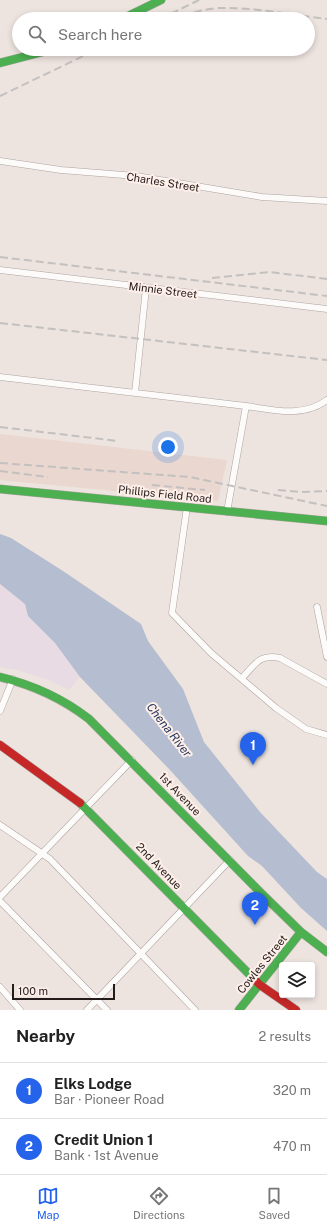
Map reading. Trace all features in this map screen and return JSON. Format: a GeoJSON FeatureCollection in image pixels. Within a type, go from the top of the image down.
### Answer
{"type":"FeatureCollection","features":[{"type":"Feature","properties":{"kind":"main road"},"geometry":{"type":"LineString","coordinates":[[136,12],[160,0]]}},
{"type":"Feature","properties":{"kind":"main road"},"geometry":{"type":"LineString","coordinates":[[0,63],[27,56]]}},
{"type":"Feature","properties":{"kind":"main road","name":"Phillips Field Road"},"geometry":{"type":"LineString","coordinates":[[0,489],[327,521]]}},
{"type":"Feature","properties":{"kind":"main road","name":"1st Avenue"},"geometry":{"type":"LineString","coordinates":[[0,677],[13,679],[52,694],[75,708],[100,728],[301,932],[327,952]]}},
{"type":"Feature","properties":{"kind":"main road","name":"2nd Avenue"},"geometry":{"type":"LineString","coordinates":[[0,745],[86,807],[260,985],[296,1010]]}},
{"type":"Feature","properties":{"kind":"main road","name":"Cowles Street"},"geometry":{"type":"LineString","coordinates":[[239,1010],[301,932]]}},
{"type":"Feature","properties":{"kind":"street","name":"Charles Street"},"geometry":{"type":"LineString","coordinates":[[0,162],[61,170],[136,176],[262,196],[327,201]]}},
{"type":"Feature","properties":{"kind":"street","name":"Minnie Street"},"geometry":{"type":"LineString","coordinates":[[0,270],[327,309]]}},
{"type":"Feature","properties":{"kind":"street"},"geometry":{"type":"LineString","coordinates":[[135,393],[146,288]]}},
{"type":"Feature","properties":{"kind":"street"},"geometry":{"type":"LineString","coordinates":[[0,377],[280,411],[302,411],[317,407],[327,400]]}},
{"type":"Feature","properties":{"kind":"street"},"geometry":{"type":"LineString","coordinates":[[227,512],[246,406]]}},
{"type":"Feature","properties":{"kind":"street"},"geometry":{"type":"LineString","coordinates":[[187,507],[172,613],[211,653],[276,708],[306,729],[327,735]]}},
{"type":"Feature","properties":{"kind":"street"},"geometry":{"type":"LineString","coordinates":[[317,606],[327,657]]}},
{"type":"Feature","properties":{"kind":"street"},"geometry":{"type":"LineString","coordinates":[[242,678],[260,658],[273,656],[280,658],[327,684]]}},
{"type":"Feature","properties":{"kind":"street"},"geometry":{"type":"LineString","coordinates":[[0,711],[13,679]]}},
{"type":"Feature","properties":{"kind":"street"},"geometry":{"type":"LineString","coordinates":[[0,897],[132,760]]}},
{"type":"Feature","properties":{"kind":"street"},"geometry":{"type":"LineString","coordinates":[[0,824],[43,853],[140,955],[195,1010]]}},
{"type":"Feature","properties":{"kind":"street"},"geometry":{"type":"LineString","coordinates":[[88,1010],[230,860]]}},
{"type":"Feature","properties":{"kind":"street"},"geometry":{"type":"LineString","coordinates":[[0,901],[107,1010]]}},
{"type":"Feature","properties":{"kind":"street"},"geometry":{"type":"LineString","coordinates":[[0,987],[20,1010]]}},
{"type":"Feature","properties":{"kind":"shaded area"},"geometry":{"type":"Polygon","coordinates":[[[0,434],[227,460],[218,501],[0,480],[0,434]]]}},
{"type":"Feature","properties":{"kind":"shaded area"},"geometry":{"type":"Polygon","coordinates":[[[0,584],[25,604],[28,616],[55,643],[80,677],[69,690],[49,680],[17,670],[0,667],[0,584]]]}},
{"type":"Feature","properties":{"kind":"water","name":"Chena River"},"geometry":{"type":"Polygon","coordinates":[[[0,534],[11,538],[63,571],[141,624],[148,641],[183,689],[204,742],[260,812],[317,872],[327,879],[327,931],[301,908],[262,866],[248,856],[170,770],[80,677],[55,643],[28,616],[25,604],[0,584],[0,534]]]}},
{"type":"Feature","properties":{"kind":"railway"},"geometry":{"type":"LineString","coordinates":[[174,12],[199,0]]}},
{"type":"Feature","properties":{"kind":"railway"},"geometry":{"type":"LineString","coordinates":[[197,12],[219,8],[275,12]]}},
{"type":"Feature","properties":{"kind":"railway"},"geometry":{"type":"LineString","coordinates":[[315,17],[327,19]]}},
{"type":"Feature","properties":{"kind":"railway"},"geometry":{"type":"LineString","coordinates":[[0,96],[83,56]]}},
{"type":"Feature","properties":{"kind":"railway"},"geometry":{"type":"LineString","coordinates":[[0,257],[327,296]]}},
{"type":"Feature","properties":{"kind":"railway"},"geometry":{"type":"LineString","coordinates":[[212,278],[270,272],[327,279]]}},
{"type":"Feature","properties":{"kind":"railway"},"geometry":{"type":"LineString","coordinates":[[0,323],[327,360]]}},
{"type":"Feature","properties":{"kind":"railway"},"geometry":{"type":"LineString","coordinates":[[0,427],[118,441]]}},
{"type":"Feature","properties":{"kind":"railway"},"geometry":{"type":"LineString","coordinates":[[0,463],[190,477],[327,506]]}},
{"type":"Feature","properties":{"kind":"railway"},"geometry":{"type":"LineString","coordinates":[[0,471],[48,477]]}},
{"type":"Feature","properties":{"kind":"railway"},"geometry":{"type":"LineString","coordinates":[[152,485],[205,490]]}},
{"type":"Feature","properties":{"kind":"railway"},"geometry":{"type":"LineString","coordinates":[[278,490],[302,492],[327,491]]}},
{"type":"Feature","properties":{"kind":"traffic: fast"},"geometry":{"type":"LineString","coordinates":[[136,12],[161,0]]}},
{"type":"Feature","properties":{"kind":"traffic: fast"},"geometry":{"type":"LineString","coordinates":[[0,63],[27,56]]}},
{"type":"Feature","properties":{"kind":"traffic: fast"},"geometry":{"type":"LineString","coordinates":[[0,489],[327,521]]}},
{"type":"Feature","properties":{"kind":"traffic: fast"},"geometry":{"type":"LineString","coordinates":[[0,677],[47,693],[79,711],[89,719],[261,893],[301,932],[327,952]]}},
{"type":"Feature","properties":{"kind":"traffic: fast"},"geometry":{"type":"LineString","coordinates":[[80,803],[252,977]]}},
{"type":"Feature","properties":{"kind":"traffic: fast"},"geometry":{"type":"LineString","coordinates":[[239,1010],[301,932]]}},
{"type":"Feature","properties":{"kind":"traffic: jam"},"geometry":{"type":"LineString","coordinates":[[0,745],[80,803]]}},
{"type":"Feature","properties":{"kind":"traffic: jam"},"geometry":{"type":"LineString","coordinates":[[252,977],[260,985],[296,1010]]}},
{"type":"Feature","properties":{"kind":"place","name":"Elks Lodge"},"geometry":{"type":"Point","coordinates":[253,765]}},
{"type":"Feature","properties":{"kind":"place","name":"Credit Union 1"},"geometry":{"type":"Point","coordinates":[255,925]}}]}
